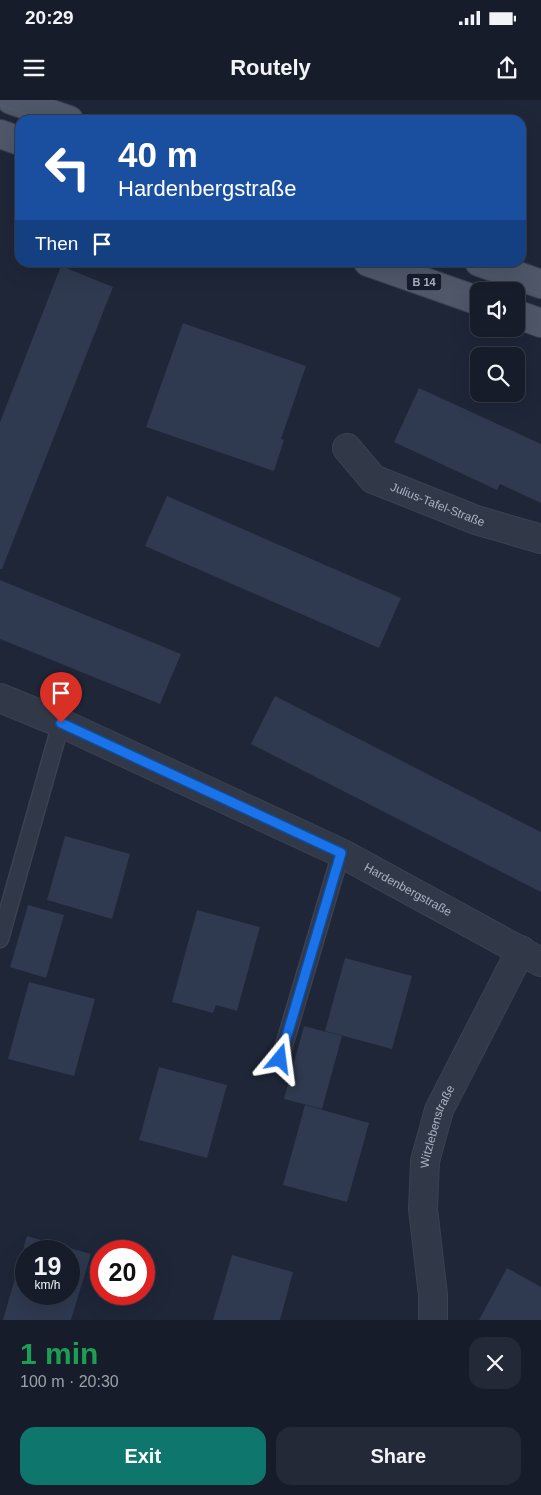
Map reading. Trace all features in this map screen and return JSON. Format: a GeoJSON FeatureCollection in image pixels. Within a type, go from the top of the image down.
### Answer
{"type":"FeatureCollection","features":[{"type":"Feature","properties":{"kind":"main road"},"geometry":{"type":"LineString","coordinates":[[11,100],[54,115]]}},
{"type":"Feature","properties":{"kind":"main road"},"geometry":{"type":"LineString","coordinates":[[0,134],[15,139]]}},
{"type":"Feature","properties":{"kind":"main road","name":"B 14"},"geometry":{"type":"LineString","coordinates":[[382,267],[470,298]]}},
{"type":"Feature","properties":{"kind":"main road"},"geometry":{"type":"LineString","coordinates":[[494,267],[541,284]]}},
{"type":"Feature","properties":{"kind":"main road"},"geometry":{"type":"LineString","coordinates":[[525,317],[541,322]]}},
{"type":"Feature","properties":{"kind":"street","name":"Julius-Tafel-Straße"},"geometry":{"type":"LineString","coordinates":[[347,448],[373,479],[476,520],[541,539]]}},
{"type":"Feature","properties":{"kind":"street","name":"Hardenbergstraße"},"geometry":{"type":"LineString","coordinates":[[0,698],[61,723],[341,853],[531,956]]}},
{"type":"Feature","properties":{"kind":"street","name":"Witzlebenstraße"},"geometry":{"type":"LineString","coordinates":[[433,1320],[433,1295],[423,1209],[425,1161],[439,1110],[531,956]]}},
{"type":"Feature","properties":{"kind":"lane"},"geometry":{"type":"LineString","coordinates":[[0,938],[61,723]]}},
{"type":"Feature","properties":{"kind":"lane"},"geometry":{"type":"LineString","coordinates":[[280,1059],[341,853]]}},
{"type":"Feature","properties":{"kind":"building"},"geometry":{"type":"Polygon","coordinates":[[[61,267],[113,287],[2,569],[0,569],[0,422],[61,267]]]}},
{"type":"Feature","properties":{"kind":"building"},"geometry":{"type":"Polygon","coordinates":[[[183,323],[306,366],[281,439],[284,440],[274,471],[146,427],[183,323]]]}},
{"type":"Feature","properties":{"kind":"building"},"geometry":{"type":"Polygon","coordinates":[[[419,388],[541,444],[541,503],[500,484],[497,490],[394,442],[419,388]]]}},
{"type":"Feature","properties":{"kind":"building"},"geometry":{"type":"Polygon","coordinates":[[[167,496],[401,598],[379,648],[145,546],[167,496]]]}},
{"type":"Feature","properties":{"kind":"building"},"geometry":{"type":"Polygon","coordinates":[[[0,580],[181,654],[160,704],[0,639],[0,580]]]}},
{"type":"Feature","properties":{"kind":"building"},"geometry":{"type":"Polygon","coordinates":[[[275,696],[541,832],[541,892],[251,744],[275,696]]]}},
{"type":"Feature","properties":{"kind":"building"},"geometry":{"type":"Polygon","coordinates":[[[65,836],[130,854],[112,919],[47,900],[65,836]]]}},
{"type":"Feature","properties":{"kind":"building"},"geometry":{"type":"Polygon","coordinates":[[[28,905],[64,915],[46,978],[10,967],[28,905]]]}},
{"type":"Feature","properties":{"kind":"building"},"geometry":{"type":"Polygon","coordinates":[[[197,910],[260,927],[237,1011],[216,1005],[213,1013],[172,1002],[197,910]]]}},
{"type":"Feature","properties":{"kind":"building"},"geometry":{"type":"Polygon","coordinates":[[[345,958],[412,976],[392,1049],[325,1031],[345,958]]]}},
{"type":"Feature","properties":{"kind":"building"},"geometry":{"type":"Polygon","coordinates":[[[29,982],[95,999],[74,1076],[8,1059],[29,982]]]}},
{"type":"Feature","properties":{"kind":"building"},"geometry":{"type":"Polygon","coordinates":[[[304,1026],[342,1036],[322,1109],[284,1099],[304,1026]]]}},
{"type":"Feature","properties":{"kind":"building"},"geometry":{"type":"Polygon","coordinates":[[[159,1067],[227,1085],[207,1158],[139,1140],[159,1067]]]}},
{"type":"Feature","properties":{"kind":"building"},"geometry":{"type":"Polygon","coordinates":[[[305,1105],[369,1123],[347,1202],[283,1185],[305,1105]]]}},
{"type":"Feature","properties":{"kind":"building"},"geometry":{"type":"Polygon","coordinates":[[[27,1236],[41,1240],[26,1240],[27,1236]]]}},
{"type":"Feature","properties":{"kind":"building"},"geometry":{"type":"Polygon","coordinates":[[[80,1251],[90,1254],[80,1290],[80,1251]]]}},
{"type":"Feature","properties":{"kind":"building"},"geometry":{"type":"Polygon","coordinates":[[[232,1255],[293,1272],[280,1320],[213,1320],[232,1255]]]}},
{"type":"Feature","properties":{"kind":"building"},"geometry":{"type":"Polygon","coordinates":[[[507,1268],[541,1287],[541,1320],[479,1320],[507,1268]]]}},
{"type":"Feature","properties":{"kind":"building"},"geometry":{"type":"Polygon","coordinates":[[[15,1278],[15,1305],[76,1305],[71,1320],[3,1320],[15,1278]]]}},
{"type":"Feature","properties":{"kind":"tram line"},"geometry":{"type":"LineString","coordinates":[[0,105],[29,115]]}},
{"type":"Feature","properties":{"kind":"tram line"},"geometry":{"type":"LineString","coordinates":[[0,121],[15,126]]}},
{"type":"Feature","properties":{"kind":"tram line"},"geometry":{"type":"LineString","coordinates":[[414,267],[470,287]]}},
{"type":"Feature","properties":{"kind":"tram line"},"geometry":{"type":"LineString","coordinates":[[466,267],[541,294]]}},
{"type":"Feature","properties":{"kind":"tram line"},"geometry":{"type":"LineString","coordinates":[[525,306],[541,312]]}},
{"type":"Feature","properties":{"kind":"route"},"geometry":{"type":"LineString","coordinates":[[61,723],[341,853],[280,1059]]}}]}
